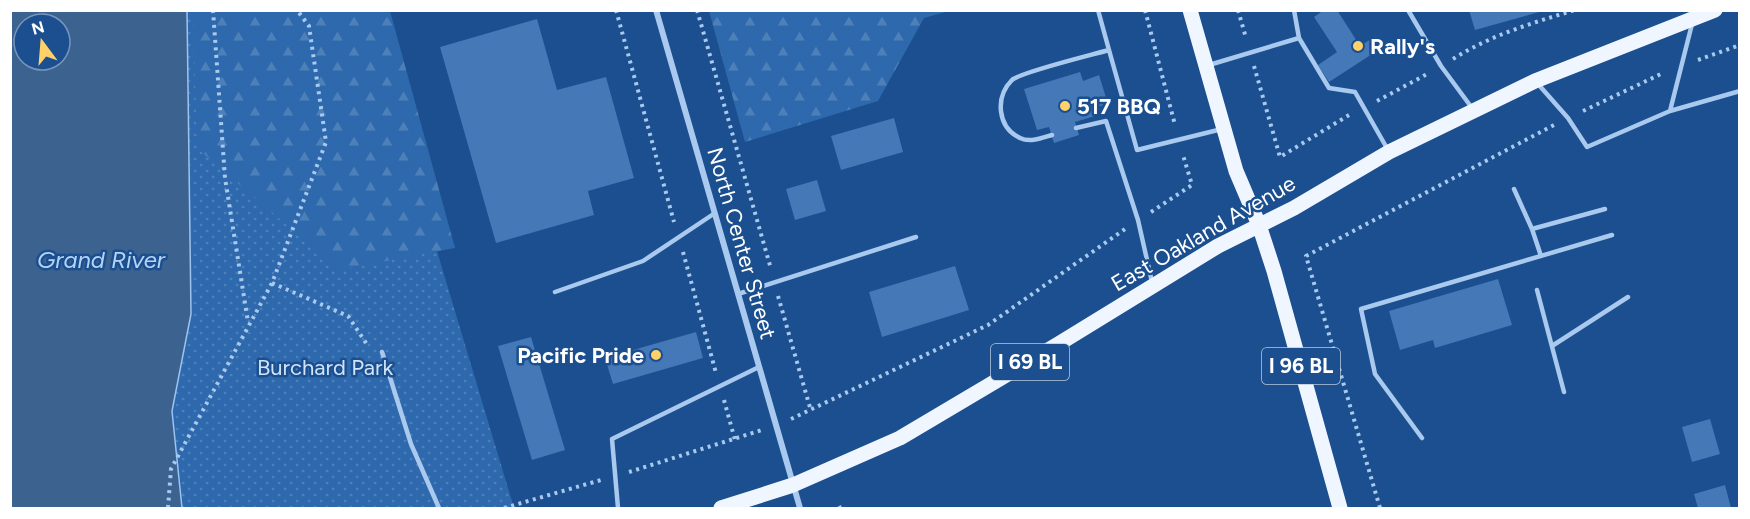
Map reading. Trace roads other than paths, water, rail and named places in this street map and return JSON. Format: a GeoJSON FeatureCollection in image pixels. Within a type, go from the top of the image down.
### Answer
{"type":"FeatureCollection","features":[{"type":"Feature","properties":{"kind":"main road","name":"I 96 BL"},"geometry":{"type":"LineString","coordinates":[[1191,10],[1236,171],[1259,225],[1340,508]]}},
{"type":"Feature","properties":{"kind":"main road","name":"East Oakland Avenue"},"geometry":{"type":"LineString","coordinates":[[721,508],[793,485],[900,438],[1218,246],[1293,208],[1389,152],[1535,81],[1716,10]]}},
{"type":"Feature","properties":{"kind":"street","name":"North Center Street"},"geometry":{"type":"LineString","coordinates":[[656,10],[800,508]]}},
{"type":"Feature","properties":{"kind":"lane"},"geometry":{"type":"LineString","coordinates":[[1098,10],[1137,150],[1224,129]]}},
{"type":"Feature","properties":{"kind":"lane"},"geometry":{"type":"LineString","coordinates":[[1294,10],[1299,38],[1329,88],[1356,92],[1389,152]]}},
{"type":"Feature","properties":{"kind":"lane"},"geometry":{"type":"LineString","coordinates":[[1407,10],[1441,66],[1474,110]]}},
{"type":"Feature","properties":{"kind":"lane"},"geometry":{"type":"LineString","coordinates":[[1670,111],[1694,19]]}},
{"type":"Feature","properties":{"kind":"lane"},"geometry":{"type":"LineString","coordinates":[[1207,66],[1299,38]]}},
{"type":"Feature","properties":{"kind":"lane"},"geometry":{"type":"LineString","coordinates":[[1052,135],[1036,140],[1022,139],[1010,131],[1001,115],[1000,96],[1013,78],[1109,51]]}},
{"type":"Feature","properties":{"kind":"lane"},"geometry":{"type":"LineString","coordinates":[[1535,81],[1568,118],[1587,147],[1670,111],[1740,91]]}},
{"type":"Feature","properties":{"kind":"lane"},"geometry":{"type":"LineString","coordinates":[[1076,128],[1106,121],[1138,220],[1153,286]]}},
{"type":"Feature","properties":{"kind":"lane"},"geometry":{"type":"LineString","coordinates":[[1514,189],[1541,256]]}},
{"type":"Feature","properties":{"kind":"lane"},"geometry":{"type":"LineString","coordinates":[[1532,229],[1605,209]]}},
{"type":"Feature","properties":{"kind":"lane"},"geometry":{"type":"LineString","coordinates":[[555,292],[643,261],[714,213]]}},
{"type":"Feature","properties":{"kind":"lane"},"geometry":{"type":"LineString","coordinates":[[1422,438],[1375,374],[1361,309],[1612,235]]}},
{"type":"Feature","properties":{"kind":"lane"},"geometry":{"type":"LineString","coordinates":[[738,294],[916,237]]}},
{"type":"Feature","properties":{"kind":"lane"},"geometry":{"type":"LineString","coordinates":[[1537,290],[1564,392]]}},
{"type":"Feature","properties":{"kind":"lane"},"geometry":{"type":"LineString","coordinates":[[1552,346],[1628,297]]}},
{"type":"Feature","properties":{"kind":"lane"},"geometry":{"type":"LineString","coordinates":[[382,352],[411,444],[438,508]]}},
{"type":"Feature","properties":{"kind":"lane"},"geometry":{"type":"LineString","coordinates":[[618,508],[612,439],[759,367]]}},
{"type":"Feature","properties":{"kind":"water","name":"Grand River"},"geometry":{"type":"Polygon","coordinates":[[[10,11],[187,11],[191,314],[172,411],[182,508],[11,508],[10,11]]]}},
{"type":"Feature","properties":{"kind":"place","name":"Rally's"},"geometry":{"type":"Point","coordinates":[1358,46]}},
{"type":"Feature","properties":{"kind":"place","name":"517 BBQ"},"geometry":{"type":"Point","coordinates":[1065,106]}},
{"type":"Feature","properties":{"kind":"place","name":"Pacific Pride"},"geometry":{"type":"Point","coordinates":[656,355]}},
{"type":"Feature","properties":{"kind":"park label","name":"Burchard Park"},"geometry":{"type":"Point","coordinates":[325,367]}}]}
